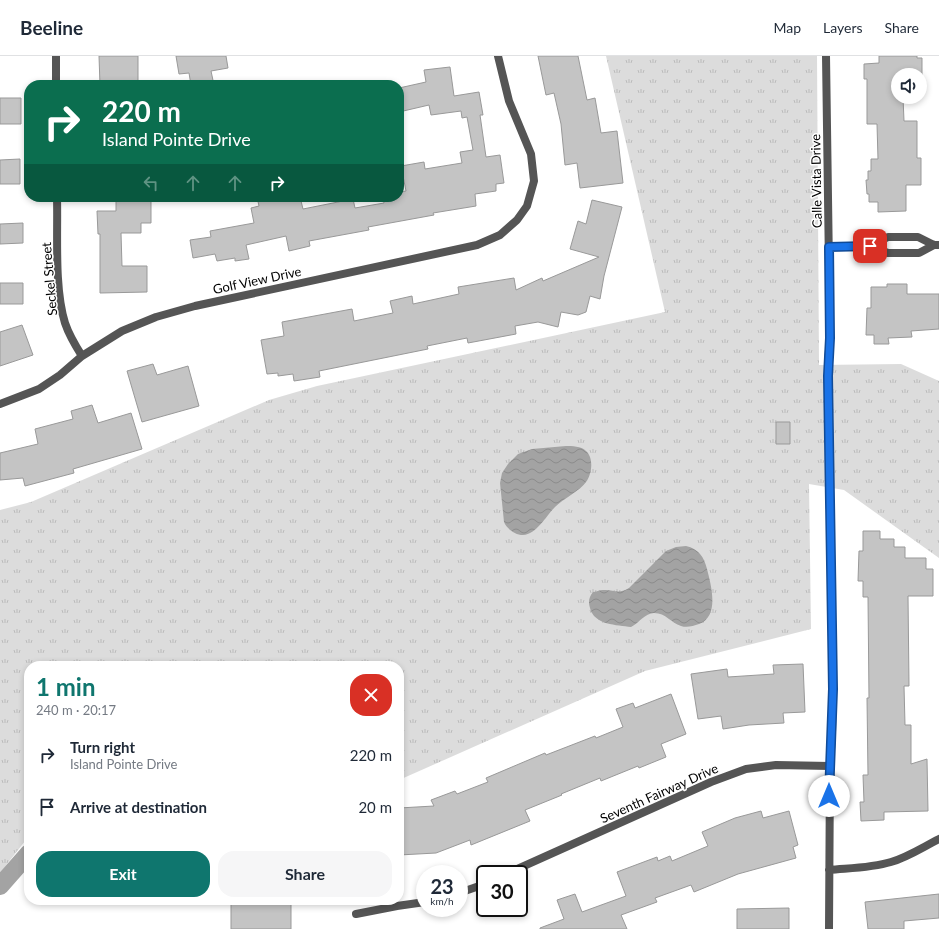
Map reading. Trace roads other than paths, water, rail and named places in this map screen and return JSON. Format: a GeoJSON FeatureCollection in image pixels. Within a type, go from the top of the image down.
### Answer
{"type":"FeatureCollection","features":[{"type":"Feature","properties":{"kind":"street"},"geometry":{"type":"LineString","coordinates":[[56,56],[56,80]]}},
{"type":"Feature","properties":{"kind":"street","name":"Golf View Drive"},"geometry":{"type":"LineString","coordinates":[[0,404],[39,389],[60,375],[82,356],[122,331],[156,317],[476,245],[500,235],[516,220],[527,206],[534,181],[531,154],[509,101],[498,56]]}},
{"type":"Feature","properties":{"kind":"street","name":"Calle Vista Drive"},"geometry":{"type":"LineString","coordinates":[[826,56],[830,338],[828,377],[833,689],[830,766],[830,929]]}},
{"type":"Feature","properties":{"kind":"street","name":"Seckel Street"},"geometry":{"type":"LineString","coordinates":[[58,202],[58,277],[60,299],[65,322],[72,340],[82,356]]}},
{"type":"Feature","properties":{"kind":"street"},"geometry":{"type":"LineString","coordinates":[[829,247],[870,246],[888,238],[898,237],[918,237],[937,245]]}},
{"type":"Feature","properties":{"kind":"street"},"geometry":{"type":"LineString","coordinates":[[870,246],[888,253],[919,253],[937,245]]}},
{"type":"Feature","properties":{"kind":"street","name":"Seventh Fairway Drive"},"geometry":{"type":"LineString","coordinates":[[526,865],[711,782],[746,769],[776,765],[830,766]]}},
{"type":"Feature","properties":{"kind":"street"},"geometry":{"type":"LineString","coordinates":[[829,870],[869,867],[891,862],[939,839]]}},
{"type":"Feature","properties":{"kind":"street"},"geometry":{"type":"LineString","coordinates":[[356,914],[416,903]]}},
{"type":"Feature","properties":{"kind":"water"},"geometry":{"type":"Polygon","coordinates":[[[566,446],[582,448],[589,454],[591,471],[588,479],[584,485],[555,507],[537,528],[528,534],[517,534],[507,527],[504,522],[500,483],[502,473],[508,464],[518,454],[532,449],[566,446]]]}},
{"type":"Feature","properties":{"kind":"water"},"geometry":{"type":"Polygon","coordinates":[[[686,546],[698,551],[707,569],[712,591],[712,607],[706,620],[699,624],[683,627],[677,625],[665,616],[658,613],[651,613],[631,627],[613,625],[601,621],[592,614],[589,602],[593,592],[602,590],[625,590],[629,588],[666,551],[676,547],[686,546]]]}},
{"type":"Feature","properties":{"kind":"waterway"},"geometry":{"type":"LineString","coordinates":[[0,886],[24,859]]}}]}
